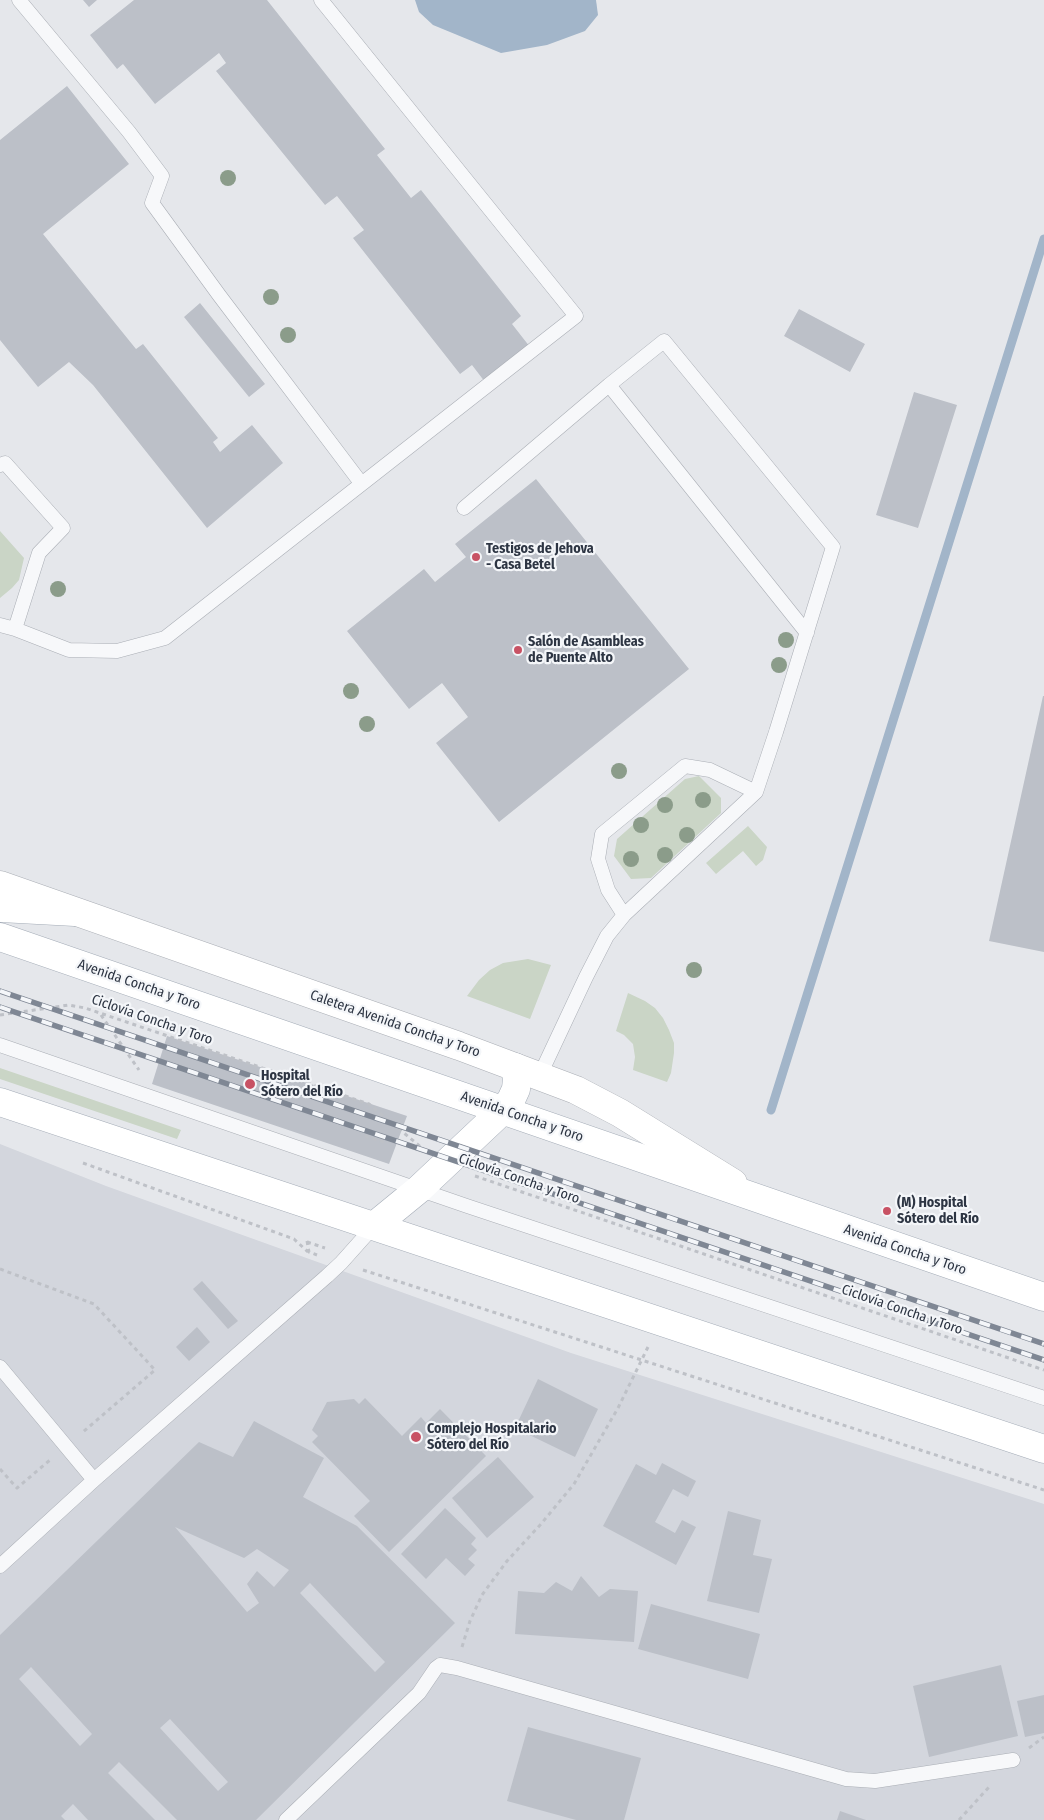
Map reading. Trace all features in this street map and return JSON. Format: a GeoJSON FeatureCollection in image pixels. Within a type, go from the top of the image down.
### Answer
{"type":"FeatureCollection","features":[{"type":"Feature","properties":{"kind":"main road","name":"Caletera Avenida Concha y Toro"},"geometry":{"type":"LineString","coordinates":[[0,885],[527,1071],[598,1101],[706,1167],[772,1204]]}},
{"type":"Feature","properties":{"kind":"main road"},"geometry":{"type":"LineString","coordinates":[[0,908],[75,912]]}},
{"type":"Feature","properties":{"kind":"main road","name":"Avenida Concha y Toro"},"geometry":{"type":"LineString","coordinates":[[0,937],[1044,1297]]}},
{"type":"Feature","properties":{"kind":"main road"},"geometry":{"type":"LineString","coordinates":[[374,1226],[418,1190],[503,1110],[511,1100],[516,1088],[517,1079],[527,1071]]}},
{"type":"Feature","properties":{"kind":"main road"},"geometry":{"type":"LineString","coordinates":[[0,1102],[1044,1450]]}},
{"type":"Feature","properties":{"kind":"lane"},"geometry":{"type":"LineString","coordinates":[[19,0],[129,132],[162,176],[152,203],[361,483]]}},
{"type":"Feature","properties":{"kind":"lane"},"geometry":{"type":"LineString","coordinates":[[0,625],[69,650],[117,651],[165,638],[576,316],[321,0]]}},
{"type":"Feature","properties":{"kind":"lane"},"geometry":{"type":"LineString","coordinates":[[464,508],[664,340],[834,547],[756,792],[624,915],[607,936],[586,976],[527,1071]]}},
{"type":"Feature","properties":{"kind":"lane"},"geometry":{"type":"LineString","coordinates":[[609,385],[807,632]]}},
{"type":"Feature","properties":{"kind":"lane"},"geometry":{"type":"LineString","coordinates":[[0,465],[5,463],[63,528],[39,553],[15,629]]}},
{"type":"Feature","properties":{"kind":"lane"},"geometry":{"type":"LineString","coordinates":[[624,915],[608,890],[598,859],[602,834],[685,766],[710,770],[756,792]]}},
{"type":"Feature","properties":{"kind":"lane"},"geometry":{"type":"LineString","coordinates":[[0,1045],[418,1190],[1044,1398]]}},
{"type":"Feature","properties":{"kind":"lane"},"geometry":{"type":"LineString","coordinates":[[0,1566],[94,1480],[341,1263],[374,1226]]}},
{"type":"Feature","properties":{"kind":"lane"},"geometry":{"type":"LineString","coordinates":[[0,1367],[94,1480]]}},
{"type":"Feature","properties":{"kind":"lane"},"geometry":{"type":"LineString","coordinates":[[286,1820],[419,1693],[440,1665],[446,1665],[846,1779],[875,1781],[1013,1760]]}},
{"type":"Feature","properties":{"kind":"path","name":"Ciclovía Concha y Toro"},"geometry":{"type":"LineString","coordinates":[[0,1015],[69,1005],[85,1008],[101,1015],[369,1104],[444,1166],[1044,1370]]}},
{"type":"Feature","properties":{"kind":"path"},"geometry":{"type":"LineString","coordinates":[[365,1136],[384,1142]]}},
{"type":"Feature","properties":{"kind":"path"},"geometry":{"type":"LineString","coordinates":[[82,1162],[294,1239],[309,1252]]}},
{"type":"Feature","properties":{"kind":"path"},"geometry":{"type":"LineString","coordinates":[[306,1242],[325,1249]]}},
{"type":"Feature","properties":{"kind":"path"},"geometry":{"type":"LineString","coordinates":[[341,1263],[1044,1490]]}},
{"type":"Feature","properties":{"kind":"path"},"geometry":{"type":"LineString","coordinates":[[0,1269],[94,1304],[155,1370]]}},
{"type":"Feature","properties":{"kind":"path"},"geometry":{"type":"LineString","coordinates":[[456,1668],[470,1621],[482,1595],[507,1561],[574,1484],[606,1431],[660,1322]]}},
{"type":"Feature","properties":{"kind":"path"},"geometry":{"type":"LineString","coordinates":[[959,1820],[1013,1760]]}},
{"type":"Feature","properties":{"kind":"shaded area","name":"Complejo Hospitalario Sótero del Río"},"geometry":{"type":"Polygon","coordinates":[[[0,1144],[106,1186],[571,1353],[1044,1504],[1044,1820],[0,1820],[0,1144]]]}},
{"type":"Feature","properties":{"kind":"green space"},"geometry":{"type":"Polygon","coordinates":[[[0,531],[24,558],[19,580],[0,598],[0,531]]]}},
{"type":"Feature","properties":{"kind":"green space"},"geometry":{"type":"Polygon","coordinates":[[[699,776],[721,798],[721,813],[651,878],[631,879],[614,856],[617,839],[685,779],[699,776]]]}},
{"type":"Feature","properties":{"kind":"green space"},"geometry":{"type":"Polygon","coordinates":[[[748,826],[767,847],[763,860],[756,866],[743,851],[716,874],[706,863],[748,826]]]}},
{"type":"Feature","properties":{"kind":"green space"},"geometry":{"type":"Polygon","coordinates":[[[528,959],[551,965],[530,1019],[467,996],[479,980],[490,970],[503,963],[528,959]]]}},
{"type":"Feature","properties":{"kind":"green space"},"geometry":{"type":"Polygon","coordinates":[[[628,993],[655,1008],[669,1030],[674,1043],[674,1053],[671,1073],[667,1082],[633,1070],[635,1057],[633,1044],[624,1035],[616,1031],[628,993]]]}},
{"type":"Feature","properties":{"kind":"green space"},"geometry":{"type":"Polygon","coordinates":[[[0,1068],[181,1130],[177,1139],[0,1079],[0,1068]]]}},
{"type":"Feature","properties":{"kind":"water"},"geometry":{"type":"Polygon","coordinates":[[[415,0],[596,0],[598,15],[585,31],[547,45],[501,53],[433,25],[419,12],[415,0]]]}},
{"type":"Feature","properties":{"kind":"building"},"geometry":{"type":"Polygon","coordinates":[[[83,0],[97,0],[89,7],[83,0]]]}},
{"type":"Feature","properties":{"kind":"building"},"geometry":{"type":"Polygon","coordinates":[[[134,0],[267,0],[385,149],[377,155],[411,198],[421,190],[521,316],[512,324],[530,347],[485,382],[472,365],[460,374],[353,238],[364,230],[337,196],[325,205],[216,71],[226,63],[219,53],[155,104],[123,64],[117,69],[90,35],[134,0]]]}},
{"type":"Feature","properties":{"kind":"building"},"geometry":{"type":"Polygon","coordinates":[[[67,86],[129,164],[43,234],[136,349],[143,344],[218,438],[213,442],[220,452],[252,425],[283,463],[207,528],[93,385],[69,362],[38,387],[0,340],[0,140],[67,86]]]}},
{"type":"Feature","properties":{"kind":"building"},"geometry":{"type":"Polygon","coordinates":[[[200,303],[265,384],[249,397],[184,317],[200,303]]]}},
{"type":"Feature","properties":{"kind":"building"},"geometry":{"type":"Polygon","coordinates":[[[799,309],[865,344],[850,372],[784,336],[799,309]]]}},
{"type":"Feature","properties":{"kind":"building"},"geometry":{"type":"Polygon","coordinates":[[[914,392],[957,405],[918,528],[876,515],[914,392]]]}},
{"type":"Feature","properties":{"kind":"building","name":"Salón de Asambleas de Puente Alto"},"geometry":{"type":"Polygon","coordinates":[[[536,479],[689,669],[499,822],[436,743],[468,717],[442,683],[409,709],[347,631],[424,569],[435,582],[466,557],[455,544],[536,479]]]}},
{"type":"Feature","properties":{"kind":"building"},"geometry":{"type":"Polygon","coordinates":[[[1044,696],[1044,952],[989,941],[1044,696]]]}},
{"type":"Feature","properties":{"kind":"building"},"geometry":{"type":"Polygon","coordinates":[[[167,1036],[407,1116],[389,1164],[152,1084],[167,1036]]]}},
{"type":"Feature","properties":{"kind":"building"},"geometry":{"type":"Polygon","coordinates":[[[202,1281],[238,1321],[228,1329],[193,1289],[202,1281]]]}},
{"type":"Feature","properties":{"kind":"building"},"geometry":{"type":"Polygon","coordinates":[[[197,1327],[210,1342],[189,1361],[176,1347],[197,1327]]]}},
{"type":"Feature","properties":{"kind":"building"},"geometry":{"type":"Polygon","coordinates":[[[538,1379],[598,1409],[575,1457],[515,1428],[538,1379]]]}},
{"type":"Feature","properties":{"kind":"building"},"geometry":{"type":"Polygon","coordinates":[[[365,1398],[402,1436],[421,1417],[426,1423],[440,1409],[486,1456],[389,1552],[354,1516],[370,1501],[312,1442],[318,1436],[312,1430],[327,1402],[354,1399],[359,1404],[365,1398]]]}},
{"type":"Feature","properties":{"kind":"building"},"geometry":{"type":"Polygon","coordinates":[[[254,1421],[324,1458],[303,1497],[357,1526],[455,1623],[256,1820],[177,1820],[119,1762],[108,1773],[155,1820],[88,1820],[73,1804],[61,1816],[65,1820],[0,1820],[0,1635],[199,1442],[233,1457],[254,1421]],[[175,1527],[247,1612],[259,1603],[247,1584],[257,1571],[274,1587],[289,1570],[257,1549],[244,1558],[175,1527]],[[310,1583],[300,1593],[375,1672],[385,1662],[310,1583]],[[31,1667],[19,1679],[80,1746],[92,1734],[31,1667]],[[170,1719],[160,1728],[218,1791],[228,1782],[170,1719]]]}},
{"type":"Feature","properties":{"kind":"building"},"geometry":{"type":"Polygon","coordinates":[[[498,1457],[534,1497],[487,1538],[452,1498],[498,1457]]]}},
{"type":"Feature","properties":{"kind":"building"},"geometry":{"type":"Polygon","coordinates":[[[662,1463],[696,1481],[688,1497],[673,1489],[655,1522],[675,1533],[682,1520],[696,1527],[676,1565],[603,1526],[636,1464],[656,1475],[662,1463]]]}},
{"type":"Feature","properties":{"kind":"building"},"geometry":{"type":"Polygon","coordinates":[[[445,1508],[476,1538],[471,1544],[477,1550],[468,1559],[475,1565],[465,1576],[446,1558],[426,1579],[401,1554],[445,1508]]]}},
{"type":"Feature","properties":{"kind":"building"},"geometry":{"type":"Polygon","coordinates":[[[728,1511],[761,1520],[753,1555],[772,1559],[759,1613],[707,1601],[728,1511]]]}},
{"type":"Feature","properties":{"kind":"building"},"geometry":{"type":"Polygon","coordinates":[[[581,1576],[599,1597],[610,1589],[638,1591],[634,1642],[515,1634],[518,1591],[544,1593],[556,1582],[572,1591],[581,1576]]]}},
{"type":"Feature","properties":{"kind":"building"},"geometry":{"type":"Polygon","coordinates":[[[651,1604],[760,1634],[748,1679],[638,1649],[651,1604]]]}},
{"type":"Feature","properties":{"kind":"building"},"geometry":{"type":"Polygon","coordinates":[[[1001,1665],[1018,1736],[929,1757],[913,1686],[1001,1665]]]}},
{"type":"Feature","properties":{"kind":"building"},"geometry":{"type":"Polygon","coordinates":[[[1044,1695],[1044,1733],[1025,1737],[1017,1701],[1044,1695]]]}},
{"type":"Feature","properties":{"kind":"building"},"geometry":{"type":"Polygon","coordinates":[[[528,1727],[641,1758],[624,1820],[576,1820],[507,1801],[528,1727]]]}},
{"type":"Feature","properties":{"kind":"building"},"geometry":{"type":"Polygon","coordinates":[[[840,1811],[866,1820],[837,1820],[840,1811]]]}},
{"type":"Feature","properties":{"kind":"waterway"},"geometry":{"type":"LineString","coordinates":[[771,1110],[1044,239]]}},
{"type":"Feature","properties":{"kind":"railway"},"geometry":{"type":"LineString","coordinates":[[0,991],[1044,1344]]}},
{"type":"Feature","properties":{"kind":"railway"},"geometry":{"type":"LineString","coordinates":[[0,1007],[1044,1360]]}},
{"type":"Feature","properties":{"kind":"place","name":"Testigos de Jehova - Casa Betel"},"geometry":{"type":"Point","coordinates":[476,557]}},
{"type":"Feature","properties":{"kind":"place","name":"Salón de Asambleas de Puente Alto"},"geometry":{"type":"Point","coordinates":[518,650]}},
{"type":"Feature","properties":{"kind":"place","name":"Hospital Sótero del Río"},"geometry":{"type":"Point","coordinates":[250,1084]}},
{"type":"Feature","properties":{"kind":"place","name":"(M) Hospital Sótero del Río"},"geometry":{"type":"Point","coordinates":[887,1211]}},
{"type":"Feature","properties":{"kind":"place","name":"Complejo Hospitalario Sótero del Río"},"geometry":{"type":"Point","coordinates":[416,1437]}}]}
